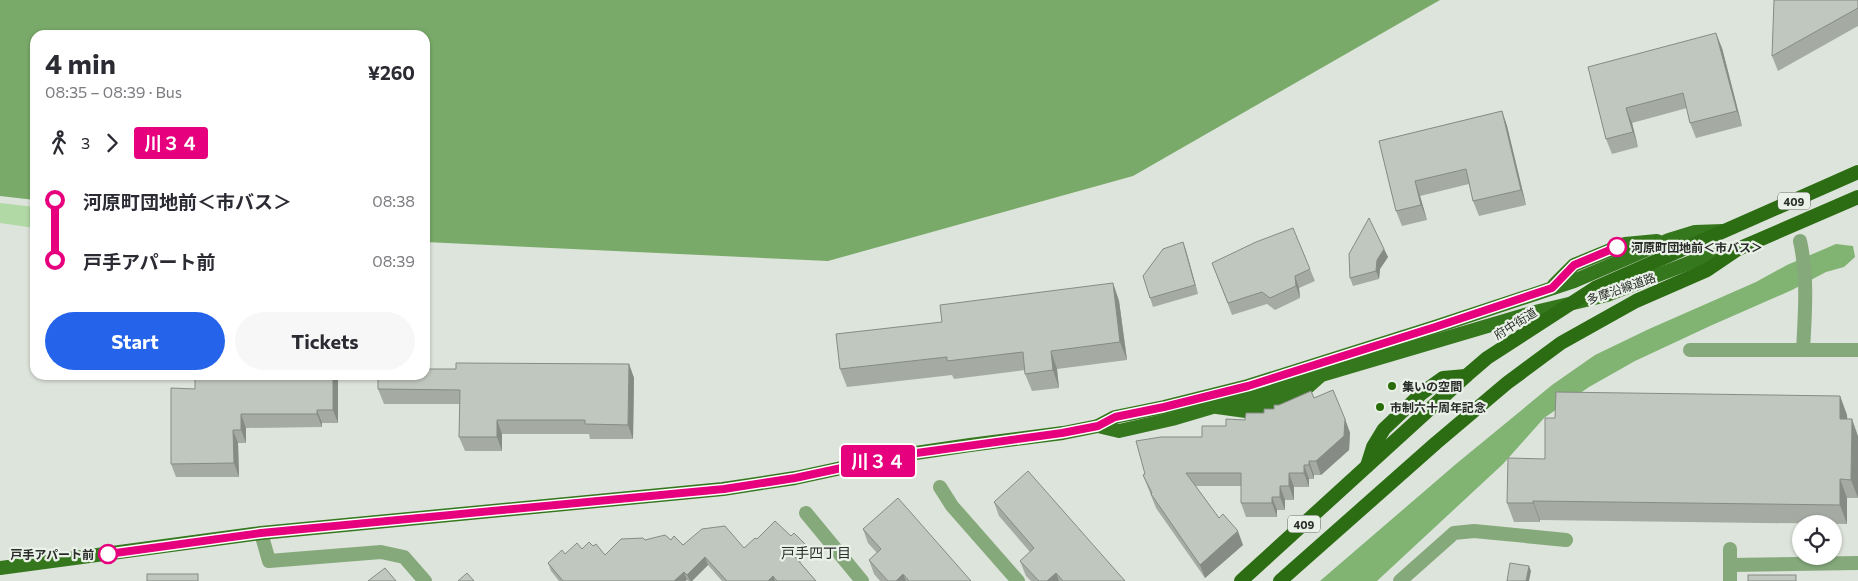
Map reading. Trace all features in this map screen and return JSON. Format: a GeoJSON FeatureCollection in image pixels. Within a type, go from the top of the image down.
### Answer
{"type":"FeatureCollection","features":[{"type":"Feature","properties":{"kind":"highway","name":"府中街道"},"geometry":{"type":"LineString","coordinates":[[1241,581],[1367,467],[1373,447],[1384,429],[1422,393],[1443,378],[1466,376],[1488,358],[1594,288],[1858,172]]}},
{"type":"Feature","properties":{"kind":"highway","name":"409"},"geometry":{"type":"LineString","coordinates":[[1280,581],[1436,443],[1508,383],[1561,344],[1636,301],[1707,270],[1738,249],[1858,197]]}},
{"type":"Feature","properties":{"kind":"main road"},"geometry":{"type":"LineString","coordinates":[[0,568],[261,533],[724,489],[795,478],[902,455],[1062,433],[1098,426],[1115,417],[1248,386],[1552,288],[1574,265],[1625,244],[1670,240],[1695,232],[1729,230]]}},
{"type":"Feature","properties":{"kind":"main road","name":"多摩沿線道路"},"geometry":{"type":"LineString","coordinates":[[1098,426],[1119,431],[1172,419],[1212,406],[1246,411],[1300,393],[1323,374],[1535,312],[1607,295],[1699,259],[1738,249]]}},
{"type":"Feature","properties":{"kind":"street"},"geometry":{"type":"LineString","coordinates":[[1800,241],[1803,254],[1806,301],[1803,350]]}},
{"type":"Feature","properties":{"kind":"street"},"geometry":{"type":"LineString","coordinates":[[1690,350],[1858,350]]}},
{"type":"Feature","properties":{"kind":"street"},"geometry":{"type":"LineString","coordinates":[[940,487],[952,506],[1018,581]]}},
{"type":"Feature","properties":{"kind":"street"},"geometry":{"type":"LineString","coordinates":[[806,513],[862,581]]}},
{"type":"Feature","properties":{"kind":"street"},"geometry":{"type":"LineString","coordinates":[[1400,581],[1454,533],[1474,531],[1566,540]]}},
{"type":"Feature","properties":{"kind":"street"},"geometry":{"type":"LineString","coordinates":[[261,533],[269,562],[381,552],[404,556],[425,581]]}},
{"type":"Feature","properties":{"kind":"street"},"geometry":{"type":"LineString","coordinates":[[1730,549],[1730,581]]}},
{"type":"Feature","properties":{"kind":"street"},"geometry":{"type":"LineString","coordinates":[[1730,565],[1858,563]]}},
{"type":"Feature","properties":{"kind":"shaded area"},"geometry":{"type":"Polygon","coordinates":[[[0,0],[1440,0],[1133,176],[828,261],[430,242],[430,30],[30,30],[30,199],[0,196],[0,0]]]}},
{"type":"Feature","properties":{"kind":"shaded area"},"geometry":{"type":"Polygon","coordinates":[[[0,203],[30,206],[30,227],[0,223],[0,203]]]}},
{"type":"Feature","properties":{"kind":"shaded area"},"geometry":{"type":"Polygon","coordinates":[[[1836,244],[1853,246],[1855,257],[1844,267],[1826,272],[1792,290],[1635,361],[1589,387],[1544,418],[1503,464],[1377,581],[1320,581],[1456,464],[1552,385],[1595,355],[1836,244]]]}},
{"type":"Feature","properties":{"kind":"building"},"geometry":{"type":"Polygon","coordinates":[[[1774,0],[1858,0],[1858,8],[1772,56],[1774,0]]]}},
{"type":"Feature","properties":{"kind":"building"},"geometry":{"type":"Polygon","coordinates":[[[1716,33],[1737,111],[1690,123],[1683,93],[1626,108],[1633,132],[1606,139],[1588,67],[1716,33]]]}},
{"type":"Feature","properties":{"kind":"building"},"geometry":{"type":"Polygon","coordinates":[[[1502,111],[1521,190],[1473,201],[1466,169],[1415,181],[1421,205],[1396,211],[1379,141],[1502,111]]]}},
{"type":"Feature","properties":{"kind":"building"},"geometry":{"type":"Polygon","coordinates":[[[1369,218],[1384,249],[1377,260],[1376,271],[1350,278],[1349,254],[1369,218]]]}},
{"type":"Feature","properties":{"kind":"building"},"geometry":{"type":"Polygon","coordinates":[[[1293,228],[1310,269],[1295,276],[1296,286],[1270,298],[1262,292],[1228,303],[1212,263],[1256,242],[1293,228]]]}},
{"type":"Feature","properties":{"kind":"building"},"geometry":{"type":"Polygon","coordinates":[[[1183,242],[1195,285],[1150,298],[1143,276],[1163,249],[1183,242]]]}},
{"type":"Feature","properties":{"kind":"building"},"geometry":{"type":"Polygon","coordinates":[[[1113,283],[1120,342],[1051,351],[1053,370],[1025,374],[1023,352],[947,361],[947,357],[840,369],[836,334],[942,322],[940,305],[1113,283]]]}},
{"type":"Feature","properties":{"kind":"building"},"geometry":{"type":"Polygon","coordinates":[[[456,363],[629,364],[628,425],[585,424],[585,420],[497,420],[497,437],[459,437],[460,390],[378,389],[378,380],[430,380],[430,369],[456,369],[456,363]]]}},
{"type":"Feature","properties":{"kind":"building"},"geometry":{"type":"Polygon","coordinates":[[[195,380],[333,380],[333,410],[317,410],[317,414],[241,414],[241,430],[233,430],[234,463],[171,464],[171,388],[195,389],[195,380]]]}},
{"type":"Feature","properties":{"kind":"building"},"geometry":{"type":"Polygon","coordinates":[[[1333,390],[1345,419],[1344,436],[1316,461],[1309,461],[1309,465],[1304,465],[1304,473],[1289,473],[1289,486],[1280,486],[1280,497],[1272,497],[1272,503],[1241,503],[1241,473],[1186,473],[1219,518],[1223,514],[1238,531],[1200,565],[1151,494],[1143,475],[1145,474],[1136,441],[1161,437],[1202,437],[1202,426],[1226,426],[1226,419],[1245,420],[1246,413],[1264,413],[1264,409],[1274,409],[1274,405],[1279,405],[1311,391],[1314,398],[1333,390]]]}},
{"type":"Feature","properties":{"kind":"building"},"geometry":{"type":"Polygon","coordinates":[[[1556,392],[1840,396],[1840,419],[1852,419],[1851,480],[1840,479],[1840,505],[1533,501],[1533,503],[1507,503],[1508,458],[1545,459],[1545,418],[1555,418],[1556,392]]]}},
{"type":"Feature","properties":{"kind":"building"},"geometry":{"type":"Polygon","coordinates":[[[1028,471],[1125,581],[1063,581],[1056,573],[1047,581],[1039,581],[1020,561],[1034,548],[994,502],[1028,471]]]}},
{"type":"Feature","properties":{"kind":"building"},"geometry":{"type":"Polygon","coordinates":[[[898,498],[971,581],[909,581],[903,574],[896,581],[888,581],[869,560],[881,549],[863,529],[898,498]]]}},
{"type":"Feature","properties":{"kind":"building"},"geometry":{"type":"Polygon","coordinates":[[[775,521],[791,536],[794,533],[806,545],[795,557],[816,581],[777,581],[773,576],[768,581],[727,581],[705,557],[687,575],[684,572],[674,581],[563,581],[548,563],[562,550],[565,554],[577,543],[582,549],[589,542],[593,546],[596,544],[605,555],[621,539],[643,538],[645,540],[665,535],[671,540],[674,536],[683,545],[702,529],[725,526],[744,548],[755,538],[757,539],[775,521]]]}},
{"type":"Feature","properties":{"kind":"building"},"geometry":{"type":"Polygon","coordinates":[[[1510,563],[1529,566],[1526,581],[1507,581],[1510,563]]]}},
{"type":"Feature","properties":{"kind":"building"},"geometry":{"type":"Polygon","coordinates":[[[385,568],[396,581],[368,581],[385,568]]]}},
{"type":"Feature","properties":{"kind":"building"},"geometry":{"type":"Polygon","coordinates":[[[467,573],[474,581],[458,581],[467,573]]]}},
{"type":"Feature","properties":{"kind":"building"},"geometry":{"type":"Polygon","coordinates":[[[147,574],[198,574],[198,581],[147,581],[147,574]]]}},
{"type":"Feature","properties":{"kind":"building"},"geometry":{"type":"Polygon","coordinates":[[[1748,575],[1796,575],[1796,581],[1748,581],[1748,575]]]}},
{"type":"Feature","properties":{"kind":"bus line","name":"川３４"},"geometry":{"type":"LineString","coordinates":[[108,554],[261,533],[724,489],[795,478],[902,455],[1062,433],[1098,426],[1115,417],[1248,386],[1552,288],[1574,265],[1617,247]]}},
{"type":"Feature","properties":{"kind":"place","name":"河原町団地前＜市バス＞"},"geometry":{"type":"Point","coordinates":[1617,247]}},
{"type":"Feature","properties":{"kind":"place","name":"集いの空間"},"geometry":{"type":"Point","coordinates":[1392,386]}},
{"type":"Feature","properties":{"kind":"place","name":"市制六十周年記念"},"geometry":{"type":"Point","coordinates":[1380,407]}},
{"type":"Feature","properties":{"kind":"place","name":"戸手アパート前"},"geometry":{"type":"Point","coordinates":[108,554]}},
{"type":"Feature","properties":{"kind":"district","name":"戸手四丁目"},"geometry":{"type":"Point","coordinates":[816,552]}}]}
